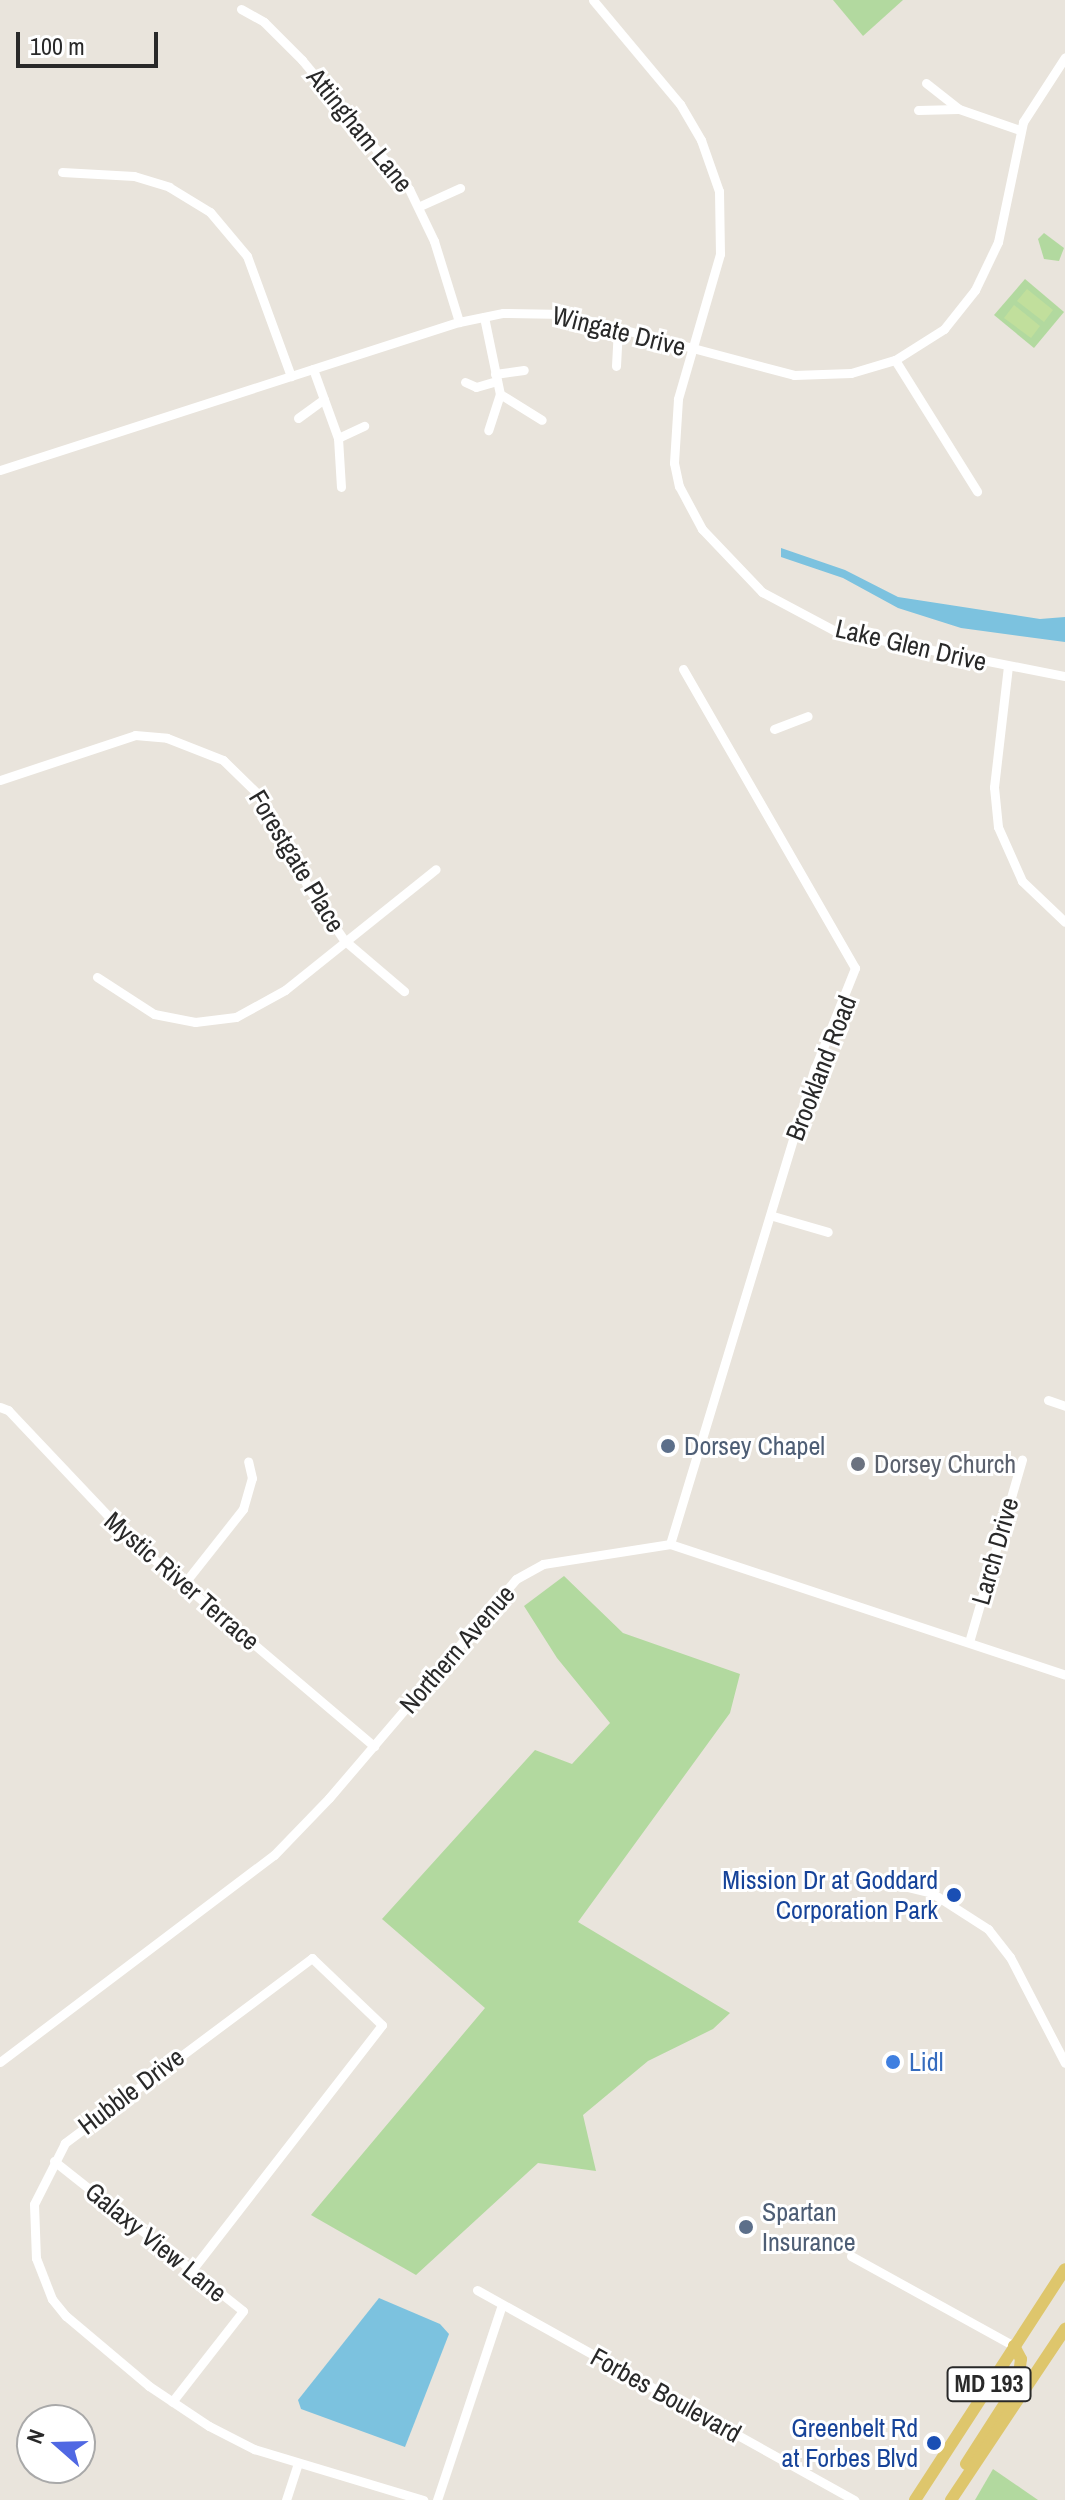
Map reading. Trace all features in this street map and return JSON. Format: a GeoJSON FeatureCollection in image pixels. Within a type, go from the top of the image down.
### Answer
{"type":"FeatureCollection","features":[{"type":"Feature","properties":{"kind":"main road","name":"MD 193"},"geometry":{"type":"LineString","coordinates":[[915,2500],[1065,2269]]}},
{"type":"Feature","properties":{"kind":"main road","name":"MD 193"},"geometry":{"type":"LineString","coordinates":[[951,2500],[1065,2329]]}},
{"type":"Feature","properties":{"kind":"main road"},"geometry":{"type":"LineString","coordinates":[[951,2500],[959,2475],[1018,2383],[1021,2359],[1014,2346]]}},
{"type":"Feature","properties":{"kind":"street","name":"Lake Glen Drive"},"geometry":{"type":"LineString","coordinates":[[593,0],[680,104],[715,178],[720,254],[678,399],[674,463],[679,486],[702,529],[740,572],[791,610],[835,631],[1065,676]]}},
{"type":"Feature","properties":{"kind":"street","name":"Attingham Lane"},"geometry":{"type":"LineString","coordinates":[[241,9],[264,22],[302,60],[420,206],[459,322]]}},
{"type":"Feature","properties":{"kind":"street","name":"Wingate Drive"},"geometry":{"type":"LineString","coordinates":[[0,470],[459,322],[484,317],[550,311],[813,376],[851,373],[895,360],[944,329],[975,290],[998,242],[1020,130],[1039,91],[1065,57]]}},
{"type":"Feature","properties":{"kind":"street"},"geometry":{"type":"LineString","coordinates":[[926,83],[959,109],[1020,130]]}},
{"type":"Feature","properties":{"kind":"street"},"geometry":{"type":"LineString","coordinates":[[918,110],[959,109]]}},
{"type":"Feature","properties":{"kind":"street"},"geometry":{"type":"LineString","coordinates":[[62,172],[134,176],[169,187],[210,212],[247,256],[291,376]]}},
{"type":"Feature","properties":{"kind":"street"},"geometry":{"type":"LineString","coordinates":[[420,206],[460,188]]}},
{"type":"Feature","properties":{"kind":"street"},"geometry":{"type":"LineString","coordinates":[[484,317],[500,394],[488,430]]}},
{"type":"Feature","properties":{"kind":"street"},"geometry":{"type":"LineString","coordinates":[[616,366],[618,328]]}},
{"type":"Feature","properties":{"kind":"street"},"geometry":{"type":"LineString","coordinates":[[895,360],[977,491]]}},
{"type":"Feature","properties":{"kind":"street"},"geometry":{"type":"LineString","coordinates":[[313,369],[338,438],[341,487]]}},
{"type":"Feature","properties":{"kind":"street"},"geometry":{"type":"LineString","coordinates":[[465,382],[476,387],[524,370]]}},
{"type":"Feature","properties":{"kind":"street"},"geometry":{"type":"LineString","coordinates":[[500,394],[542,420]]}},
{"type":"Feature","properties":{"kind":"street"},"geometry":{"type":"LineString","coordinates":[[298,418],[324,399]]}},
{"type":"Feature","properties":{"kind":"street"},"geometry":{"type":"LineString","coordinates":[[338,438],[364,426]]}},
{"type":"Feature","properties":{"kind":"street"},"geometry":{"type":"LineString","coordinates":[[1008,666],[994,787],[998,827],[1022,881],[1065,922]]}},
{"type":"Feature","properties":{"kind":"street","name":"Brookland Road"},"geometry":{"type":"LineString","coordinates":[[670,1544],[773,1216],[815,1068],[855,968],[683,669]]}},
{"type":"Feature","properties":{"kind":"street"},"geometry":{"type":"LineString","coordinates":[[774,729],[808,716]]}},
{"type":"Feature","properties":{"kind":"street","name":"Forestgate Place"},"geometry":{"type":"LineString","coordinates":[[0,780],[122,736],[167,738],[203,750],[239,769],[264,800],[309,889],[344,940],[404,991]]}},
{"type":"Feature","properties":{"kind":"street"},"geometry":{"type":"LineString","coordinates":[[97,977],[154,1014],[216,1021],[252,1011],[436,869]]}},
{"type":"Feature","properties":{"kind":"street"},"geometry":{"type":"LineString","coordinates":[[773,1216],[828,1232]]}},
{"type":"Feature","properties":{"kind":"street"},"geometry":{"type":"LineString","coordinates":[[1048,1400],[1065,1406]]}},
{"type":"Feature","properties":{"kind":"street","name":"Mystic River Terrace"},"geometry":{"type":"LineString","coordinates":[[0,1407],[8,1410],[131,1540],[374,1746]]}},
{"type":"Feature","properties":{"kind":"street","name":"Larch Drive"},"geometry":{"type":"LineString","coordinates":[[969,1642],[1022,1460]]}},
{"type":"Feature","properties":{"kind":"street"},"geometry":{"type":"LineString","coordinates":[[183,1585],[243,1509],[252,1478],[248,1461]]}},
{"type":"Feature","properties":{"kind":"street","name":"Northern Avenue"},"geometry":{"type":"LineString","coordinates":[[0,2062],[247,1879],[320,1808],[527,1571],[543,1564],[670,1544],[1065,1675]]}},
{"type":"Feature","properties":{"kind":"street"},"geometry":{"type":"LineString","coordinates":[[858,1875],[932,1893],[988,1929],[1010,1957],[1065,2063]]}},
{"type":"Feature","properties":{"kind":"street","name":"Hubble Drive"},"geometry":{"type":"LineString","coordinates":[[192,2270],[382,2025],[327,1968],[312,1958],[80,2128],[54,2161],[34,2204],[32,2233],[47,2288],[66,2316],[172,2402],[233,2440],[423,2500]]}},
{"type":"Feature","properties":{"kind":"street","name":"Galaxy View Lane"},"geometry":{"type":"LineString","coordinates":[[54,2161],[243,2311],[172,2402]]}},
{"type":"Feature","properties":{"kind":"street"},"geometry":{"type":"LineString","coordinates":[[851,2256],[1014,2346]]}},
{"type":"Feature","properties":{"kind":"street","name":"Forbes Boulevard"},"geometry":{"type":"LineString","coordinates":[[477,2290],[854,2500]]}},
{"type":"Feature","properties":{"kind":"street"},"geometry":{"type":"LineString","coordinates":[[437,2500],[502,2305]]}},
{"type":"Feature","properties":{"kind":"street"},"geometry":{"type":"LineString","coordinates":[[286,2500],[298,2463]]}},
{"type":"Feature","properties":{"kind":"green space"},"geometry":{"type":"Polygon","coordinates":[[[833,0],[903,0],[863,36],[833,0]]]}},
{"type":"Feature","properties":{"kind":"green space"},"geometry":{"type":"Polygon","coordinates":[[[1044,233],[1064,248],[1059,261],[1044,259],[1038,239],[1044,233]]]}},
{"type":"Feature","properties":{"kind":"green space"},"geometry":{"type":"Polygon","coordinates":[[[1025,279],[1064,312],[1034,348],[994,315],[1025,279]]]}},
{"type":"Feature","properties":{"kind":"green space"},"geometry":{"type":"Polygon","coordinates":[[[1027,289],[1053,310],[1044,322],[1017,301],[1027,289]]]}},
{"type":"Feature","properties":{"kind":"green space"},"geometry":{"type":"Polygon","coordinates":[[[1014,305],[1040,326],[1031,338],[1004,318],[1014,305]]]}},
{"type":"Feature","properties":{"kind":"green space"},"geometry":{"type":"Polygon","coordinates":[[[564,1576],[623,1633],[740,1674],[730,1713],[578,1922],[730,2013],[713,2029],[648,2061],[583,2115],[596,2171],[538,2163],[416,2275],[311,2215],[485,2008],[382,1919],[535,1750],[572,1764],[610,1723],[557,1658],[524,1606],[564,1576]]]}},
{"type":"Feature","properties":{"kind":"green space"},"geometry":{"type":"Polygon","coordinates":[[[993,2469],[1038,2500],[975,2500],[993,2469]]]}},
{"type":"Feature","properties":{"kind":"water"},"geometry":{"type":"Polygon","coordinates":[[[781,548],[845,570],[898,597],[1040,619],[1065,617],[1065,642],[961,628],[898,608],[843,578],[781,557],[781,548]]]}},
{"type":"Feature","properties":{"kind":"water"},"geometry":{"type":"Polygon","coordinates":[[[379,2298],[440,2324],[449,2334],[405,2447],[301,2409],[298,2400],[379,2298]]]}},
{"type":"Feature","properties":{"kind":"place","name":"Dorsey Chapel"},"geometry":{"type":"Point","coordinates":[668,1446]}},
{"type":"Feature","properties":{"kind":"place","name":"Dorsey Church"},"geometry":{"type":"Point","coordinates":[858,1464]}},
{"type":"Feature","properties":{"kind":"place","name":"Mission Dr at Goddard Corporation Park"},"geometry":{"type":"Point","coordinates":[954,1895]}},
{"type":"Feature","properties":{"kind":"place","name":"Lidl"},"geometry":{"type":"Point","coordinates":[893,2062]}},
{"type":"Feature","properties":{"kind":"place","name":"Spartan Insurance"},"geometry":{"type":"Point","coordinates":[746,2227]}},
{"type":"Feature","properties":{"kind":"place","name":"Greenbelt Rd at Forbes Blvd"},"geometry":{"type":"Point","coordinates":[934,2443]}}]}
